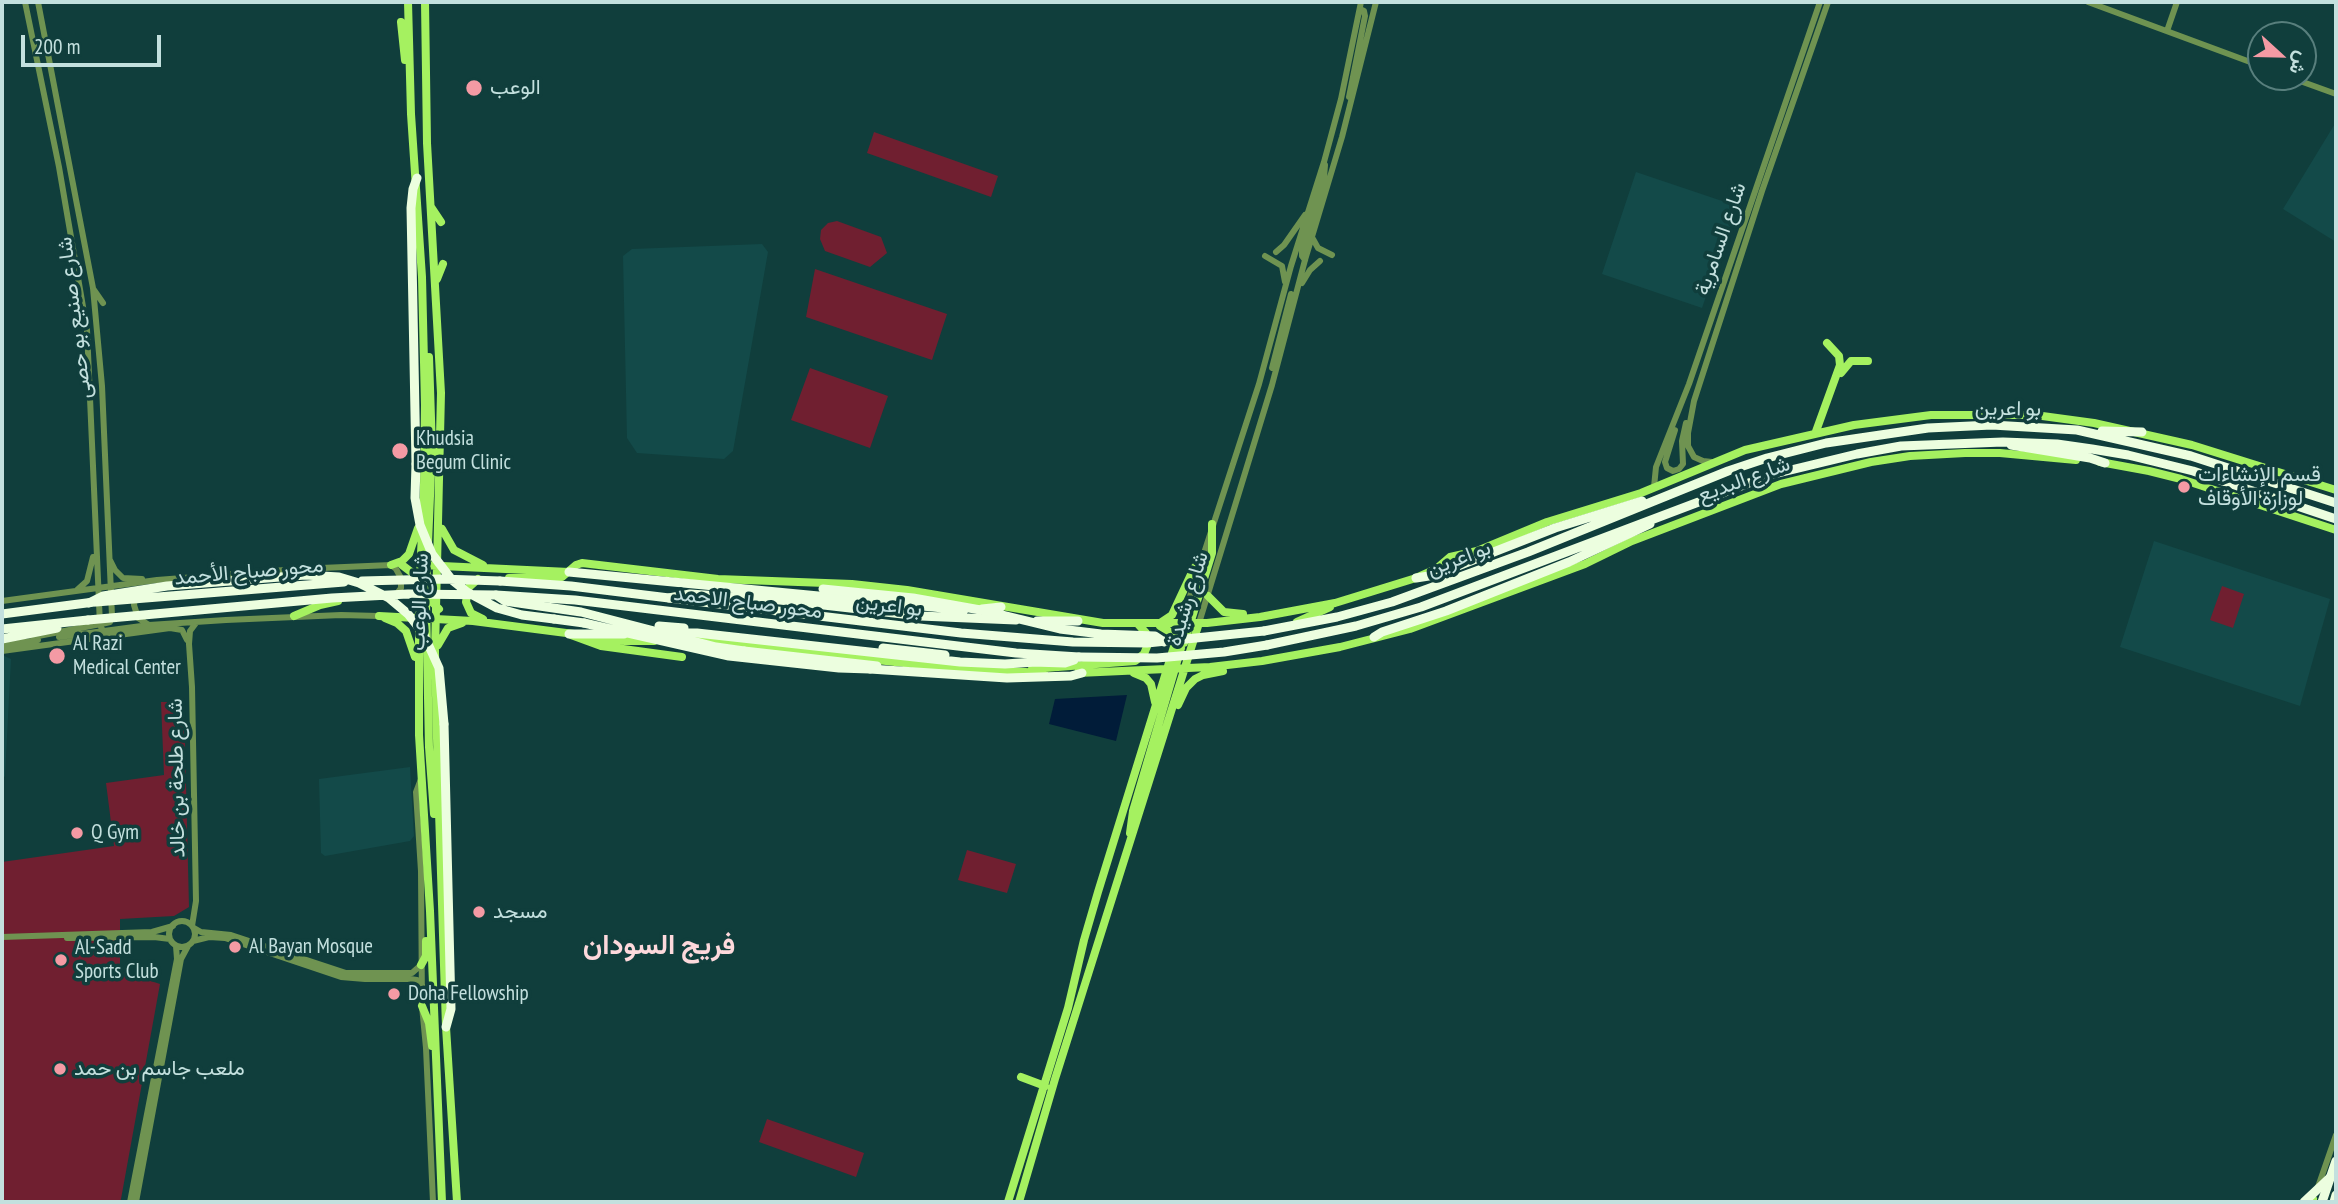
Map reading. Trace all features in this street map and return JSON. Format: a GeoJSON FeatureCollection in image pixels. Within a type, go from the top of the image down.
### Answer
{"type":"FeatureCollection","features":[{"type":"Feature","properties":{"kind":"highway"},"geometry":{"type":"LineString","coordinates":[[417,178],[411,198],[415,498],[420,525],[432,554],[452,580],[475,597],[505,611],[533,617],[584,623],[726,631],[986,660],[1036,662]]}},
{"type":"Feature","properties":{"kind":"highway","name":"بو اعرين"},"geometry":{"type":"LineString","coordinates":[[571,586],[961,633],[1073,642],[1164,642],[1264,631],[1337,617],[1392,602],[1528,552],[1756,461],[1850,439],[1949,426],[2018,426],[2077,430],[2213,462],[2336,503]]}},
{"type":"Feature","properties":{"kind":"highway"},"geometry":{"type":"LineString","coordinates":[[2077,430],[2142,432]]}},
{"type":"Feature","properties":{"kind":"highway"},"geometry":{"type":"LineString","coordinates":[[2003,442],[2024,449],[2090,458],[2105,463]]}},
{"type":"Feature","properties":{"kind":"highway","name":"بو اعرين"},"geometry":{"type":"LineString","coordinates":[[1036,662],[1065,663],[1079,657],[1157,658],[1224,652],[1356,626],[1409,611],[1770,475],[1857,454],[1924,444],[2057,444],[2167,464],[2336,519]]}},
{"type":"Feature","properties":{"kind":"highway"},"geometry":{"type":"LineString","coordinates":[[1416,578],[1435,575],[1555,528],[1626,504],[1655,500]]}},
{"type":"Feature","properties":{"kind":"highway"},"geometry":{"type":"LineString","coordinates":[[1374,638],[1382,632],[1446,611],[1591,553],[1650,525],[1667,513]]}},
{"type":"Feature","properties":{"kind":"highway"},"geometry":{"type":"LineString","coordinates":[[569,572],[962,610],[1002,607]]}},
{"type":"Feature","properties":{"kind":"highway"},"geometry":{"type":"LineString","coordinates":[[89,603],[103,596],[167,586],[327,575],[359,583],[388,598],[408,614],[423,633],[439,668],[444,724],[450,926],[451,1009],[446,1027]]}},
{"type":"Feature","properties":{"kind":"highway","name":"محور صباح الأحمد"},"geometry":{"type":"LineString","coordinates":[[2,614],[89,603],[331,582],[441,579],[571,586]]}},
{"type":"Feature","properties":{"kind":"highway"},"geometry":{"type":"LineString","coordinates":[[737,588],[823,589],[913,598],[986,611],[1060,629],[1111,635],[1155,636],[1164,642]]}},
{"type":"Feature","properties":{"kind":"highway","name":"محور صباح الأحمد"},"geometry":{"type":"LineString","coordinates":[[2,629],[332,598],[408,594],[496,595]]}},
{"type":"Feature","properties":{"kind":"highway"},"geometry":{"type":"LineString","coordinates":[[669,598],[690,594],[779,600],[920,616],[1078,621]]}},
{"type":"Feature","properties":{"kind":"highway"},"geometry":{"type":"LineString","coordinates":[[496,595],[512,602],[581,612],[716,646],[906,671]]}},
{"type":"Feature","properties":{"kind":"highway","name":"محور صباح الاحمد"},"geometry":{"type":"LineString","coordinates":[[496,595],[588,602],[991,650],[1079,657]]}},
{"type":"Feature","properties":{"kind":"highway"},"geometry":{"type":"LineString","coordinates":[[4,642],[74,622]]}},
{"type":"Feature","properties":{"kind":"highway"},"geometry":{"type":"LineString","coordinates":[[584,623],[729,656],[838,668],[1007,678],[1071,676],[1082,673]]}},
{"type":"Feature","properties":{"kind":"highway"},"geometry":{"type":"LineString","coordinates":[[569,634],[697,633],[960,662],[1036,662]]}},
{"type":"Feature","properties":{"kind":"highway"},"geometry":{"type":"LineString","coordinates":[[2313,1202],[2336,1161]]}},
{"type":"Feature","properties":{"kind":"highway"},"geometry":{"type":"LineString","coordinates":[[2313,1202],[2336,1172]]}},
{"type":"Feature","properties":{"kind":"highway"},"geometry":{"type":"LineString","coordinates":[[2334,1202],[2336,1195]]}},
{"type":"Feature","properties":{"kind":"main road","name":"شارع الوعب"},"geometry":{"type":"LineString","coordinates":[[408,2],[411,114],[422,277],[421,483],[424,562],[419,578]]}},
{"type":"Feature","properties":{"kind":"main road","name":"شارع الوعب"},"geometry":{"type":"LineString","coordinates":[[425,2],[430,205],[442,393],[437,608],[426,622],[419,671],[442,1202]]}},
{"type":"Feature","properties":{"kind":"main road"},"geometry":{"type":"LineString","coordinates":[[401,22],[411,114]]}},
{"type":"Feature","properties":{"kind":"main road"},"geometry":{"type":"LineString","coordinates":[[430,205],[441,222]]}},
{"type":"Feature","properties":{"kind":"main road"},"geometry":{"type":"LineString","coordinates":[[435,285],[443,264]]}},
{"type":"Feature","properties":{"kind":"main road"},"geometry":{"type":"LineString","coordinates":[[422,277],[426,301],[431,408],[424,562],[429,747],[435,821],[440,829]]}},
{"type":"Feature","properties":{"kind":"main road"},"geometry":{"type":"LineString","coordinates":[[1815,434],[1840,365],[1839,356],[1827,343]]}},
{"type":"Feature","properties":{"kind":"main road"},"geometry":{"type":"LineString","coordinates":[[1836,429],[1831,426],[1827,415],[1841,372],[1851,361],[1868,360]]}},
{"type":"Feature","properties":{"kind":"main road","name":"شارع البديع"},"geometry":{"type":"LineString","coordinates":[[1416,578],[1436,569],[1450,557],[1477,551],[1547,522],[1642,493],[1770,443],[1887,420],[1981,414],[2035,415],[2094,422],[2232,456],[2336,490]]}},
{"type":"Feature","properties":{"kind":"main road","name":"شارع البديع"},"geometry":{"type":"LineString","coordinates":[[1176,669],[1262,661],[1340,647],[1410,629],[1585,564],[1659,530],[1781,484],[1827,471],[1910,456],[2000,453],[2105,463],[2181,480],[2336,530]]}},
{"type":"Feature","properties":{"kind":"main road"},"geometry":{"type":"LineString","coordinates":[[409,483],[421,483],[413,465]]}},
{"type":"Feature","properties":{"kind":"main road"},"geometry":{"type":"LineString","coordinates":[[391,565],[402,561],[409,554],[423,508]]}},
{"type":"Feature","properties":{"kind":"main road"},"geometry":{"type":"LineString","coordinates":[[440,522],[452,547],[486,567]]}},
{"type":"Feature","properties":{"kind":"main road"},"geometry":{"type":"LineString","coordinates":[[1131,841],[1129,829],[1133,811],[1212,553],[1212,524]]}},
{"type":"Feature","properties":{"kind":"main road"},"geometry":{"type":"LineString","coordinates":[[424,593],[438,561],[569,572]]}},
{"type":"Feature","properties":{"kind":"main road","name":"محور صباح الأحمد"},"geometry":{"type":"LineString","coordinates":[[391,565],[438,561]]}},
{"type":"Feature","properties":{"kind":"main road"},"geometry":{"type":"LineString","coordinates":[[1157,624],[1172,615],[1194,568],[1200,561]]}},
{"type":"Feature","properties":{"kind":"main road","name":"بو اعرين"},"geometry":{"type":"LineString","coordinates":[[569,572],[579,564],[741,580],[852,584],[906,590],[1078,621],[1138,624],[1260,617],[1335,603],[1416,578]]}},
{"type":"Feature","properties":{"kind":"main road"},"geometry":{"type":"LineString","coordinates":[[402,565],[419,578],[424,593],[437,608],[461,620]]}},
{"type":"Feature","properties":{"kind":"main road"},"geometry":{"type":"LineString","coordinates":[[293,616],[334,602],[424,593],[432,582],[438,579],[562,577],[569,572]]}},
{"type":"Feature","properties":{"kind":"main road"},"geometry":{"type":"LineString","coordinates":[[480,578],[468,588],[467,606],[475,615],[493,623]]}},
{"type":"Feature","properties":{"kind":"main road"},"geometry":{"type":"LineString","coordinates":[[1208,596],[1224,611],[1260,617]]}},
{"type":"Feature","properties":{"kind":"main road"},"geometry":{"type":"LineString","coordinates":[[1182,647],[1193,640],[1289,624],[1317,614],[1335,603]]}},
{"type":"Feature","properties":{"kind":"main road"},"geometry":{"type":"LineString","coordinates":[[379,616],[426,622],[461,620],[493,623],[625,641],[681,639],[736,643],[949,668],[1082,673],[1176,669]]}},
{"type":"Feature","properties":{"kind":"main road"},"geometry":{"type":"LineString","coordinates":[[379,616],[395,622],[406,631],[419,671]]}},
{"type":"Feature","properties":{"kind":"main road"},"geometry":{"type":"LineString","coordinates":[[436,652],[440,638],[448,628],[473,621]]}},
{"type":"Feature","properties":{"kind":"main road","name":"شارع الوعب"},"geometry":{"type":"LineString","coordinates":[[426,622],[436,652],[446,1027],[457,1202]]}},
{"type":"Feature","properties":{"kind":"main road","name":"شارع رشيدة"},"geometry":{"type":"LineString","coordinates":[[1019,1202],[1145,793],[1176,669],[1177,638],[1190,623]]}},
{"type":"Feature","properties":{"kind":"main road","name":"شارع رشيدة"},"geometry":{"type":"LineString","coordinates":[[1008,1202],[1068,1009],[1087,928],[1155,706],[1176,669],[1188,658],[1193,640],[1190,623]]}},
{"type":"Feature","properties":{"kind":"main road"},"geometry":{"type":"LineString","coordinates":[[1023,672],[1038,668],[1135,661],[1144,654],[1148,644],[1146,633],[1138,624]]}},
{"type":"Feature","properties":{"kind":"main road"},"geometry":{"type":"LineString","coordinates":[[1157,624],[1177,638],[1188,658],[1210,667]]}},
{"type":"Feature","properties":{"kind":"main road"},"geometry":{"type":"LineString","coordinates":[[569,634],[601,646],[682,657],[674,648],[681,639]]}},
{"type":"Feature","properties":{"kind":"main road"},"geometry":{"type":"LineString","coordinates":[[1145,793],[1186,688],[1203,675],[1249,668],[1262,661]]}},
{"type":"Feature","properties":{"kind":"main road"},"geometry":{"type":"LineString","coordinates":[[1131,672],[1151,684],[1155,706]]}},
{"type":"Feature","properties":{"kind":"main road"},"geometry":{"type":"LineString","coordinates":[[421,965],[426,956],[426,926],[430,911]]}},
{"type":"Feature","properties":{"kind":"main road"},"geometry":{"type":"LineString","coordinates":[[422,1006],[435,1051]]}},
{"type":"Feature","properties":{"kind":"main road"},"geometry":{"type":"LineString","coordinates":[[1021,1077],[1045,1086]]}},
{"type":"Feature","properties":{"kind":"street","name":"شارع صنيع بو حصى"},"geometry":{"type":"LineString","coordinates":[[25,2],[60,167],[83,298],[89,351],[101,628],[112,619],[102,386],[93,288],[38,2]]}},
{"type":"Feature","properties":{"kind":"street"},"geometry":{"type":"LineString","coordinates":[[41,17],[44,2]]}},
{"type":"Feature","properties":{"kind":"street","name":"شارع رشيدة"},"geometry":{"type":"LineString","coordinates":[[1190,623],[1208,596],[1272,385],[1377,2]]}},
{"type":"Feature","properties":{"kind":"street","name":"شارع السامرية"},"geometry":{"type":"LineString","coordinates":[[1654,487],[1657,464],[1677,418],[1828,2]]}},
{"type":"Feature","properties":{"kind":"street"},"geometry":{"type":"LineString","coordinates":[[2088,2],[2247,61]]}},
{"type":"Feature","properties":{"kind":"street"},"geometry":{"type":"LineString","coordinates":[[2167,31],[2177,2]]}},
{"type":"Feature","properties":{"kind":"street","name":"شارع السامرية"},"geometry":{"type":"LineString","coordinates":[[1716,462],[1698,459],[1691,454],[1688,446],[1694,401],[1789,108],[1819,3]]}},
{"type":"Feature","properties":{"kind":"street"},"geometry":{"type":"LineString","coordinates":[[1350,107],[1349,99],[1365,15],[1361,5]]}},
{"type":"Feature","properties":{"kind":"street","name":"شارع رشيدة"},"geometry":{"type":"LineString","coordinates":[[1190,623],[1200,561],[1259,384],[1295,253],[1324,162],[1361,5]]}},
{"type":"Feature","properties":{"kind":"street"},"geometry":{"type":"LineString","coordinates":[[2317,87],[2336,94]]}},
{"type":"Feature","properties":{"kind":"street"},"geometry":{"type":"LineString","coordinates":[[1305,260],[1302,251],[1325,174],[1324,162]]}},
{"type":"Feature","properties":{"kind":"street"},"geometry":{"type":"LineString","coordinates":[[1276,252],[1291,237],[1310,207]]}},
{"type":"Feature","properties":{"kind":"street"},"geometry":{"type":"LineString","coordinates":[[1312,237],[1318,248],[1332,255]]}},
{"type":"Feature","properties":{"kind":"street"},"geometry":{"type":"LineString","coordinates":[[1272,385],[1277,348],[1299,269],[1299,259],[1295,253]]}},
{"type":"Feature","properties":{"kind":"street"},"geometry":{"type":"LineString","coordinates":[[1265,256],[1275,260],[1283,268],[1285,289]]}},
{"type":"Feature","properties":{"kind":"street"},"geometry":{"type":"LineString","coordinates":[[1286,327],[1304,278],[1320,261]]}},
{"type":"Feature","properties":{"kind":"street"},"geometry":{"type":"LineString","coordinates":[[93,288],[103,303]]}},
{"type":"Feature","properties":{"kind":"street"},"geometry":{"type":"LineString","coordinates":[[1677,418],[1665,460],[1667,468],[1673,471],[1683,464],[1682,438],[1694,401]]}},
{"type":"Feature","properties":{"kind":"street"},"geometry":{"type":"LineString","coordinates":[[74,592],[87,581],[93,566],[94,510]]}},
{"type":"Feature","properties":{"kind":"street"},"geometry":{"type":"LineString","coordinates":[[108,554],[115,570],[123,578],[157,580]]}},
{"type":"Feature","properties":{"kind":"street"},"geometry":{"type":"LineString","coordinates":[[391,565],[398,572],[401,581],[399,591],[392,598]]}},
{"type":"Feature","properties":{"kind":"street","name":"محور صباح الأحمد"},"geometry":{"type":"LineString","coordinates":[[2,601],[157,580],[391,565]]}},
{"type":"Feature","properties":{"kind":"street"},"geometry":{"type":"LineString","coordinates":[[149,625],[138,618],[134,605],[135,597],[139,590],[157,580]]}},
{"type":"Feature","properties":{"kind":"street"},"geometry":{"type":"LineString","coordinates":[[4,642],[101,628],[293,616],[379,616]]}},
{"type":"Feature","properties":{"kind":"street","name":"شارع طلحة بن خالد"},"geometry":{"type":"LineString","coordinates":[[193,927],[197,901],[188,644],[190,631],[197,622]]}},
{"type":"Feature","properties":{"kind":"street"},"geometry":{"type":"LineString","coordinates":[[2,651],[177,628],[184,632],[188,644]]}},
{"type":"Feature","properties":{"kind":"street","name":"شارع الوعب"},"geometry":{"type":"LineString","coordinates":[[422,778],[416,792],[421,861],[422,1006],[433,1202]]}},
{"type":"Feature","properties":{"kind":"street"},"geometry":{"type":"LineString","coordinates":[[170,939],[175,924],[195,910]]}},
{"type":"Feature","properties":{"kind":"street"},"geometry":{"type":"LineString","coordinates":[[2,939],[152,932],[186,922],[204,933],[231,935],[346,973],[412,973],[421,965]]}},
{"type":"Feature","properties":{"kind":"street"},"geometry":{"type":"LineString","coordinates":[[136,1202],[181,959],[190,944],[193,927]]}},
{"type":"Feature","properties":{"kind":"street"},"geometry":{"type":"LineString","coordinates":[[2,939],[154,937],[170,939],[176,946],[177,960],[130,1202]]}},
{"type":"Feature","properties":{"kind":"street"},"geometry":{"type":"LineString","coordinates":[[176,946],[209,937],[225,938],[334,975],[357,979],[414,979],[422,985]]}},
{"type":"Feature","properties":{"kind":"street"},"geometry":{"type":"LineString","coordinates":[[2313,1202],[2336,1135]]}},
{"type":"Feature","properties":{"kind":"shaded area"},"geometry":{"type":"Polygon","coordinates":[[[2336,122],[2336,242],[2283,209],[2336,122]]]}},
{"type":"Feature","properties":{"kind":"shaded area"},"geometry":{"type":"Polygon","coordinates":[[[874,132],[998,176],[991,197],[867,153],[874,132]]]}},
{"type":"Feature","properties":{"kind":"shaded area"},"geometry":{"type":"Polygon","coordinates":[[[1636,172],[1737,206],[1702,308],[1602,274],[1636,172]]]}},
{"type":"Feature","properties":{"kind":"shaded area"},"geometry":{"type":"Polygon","coordinates":[[[837,221],[881,237],[887,253],[870,267],[825,251],[820,239],[821,230],[828,223],[837,221]]]}},
{"type":"Feature","properties":{"kind":"shaded area"},"geometry":{"type":"Polygon","coordinates":[[[762,244],[768,252],[733,451],[724,459],[637,453],[627,438],[623,256],[632,249],[762,244]]]}},
{"type":"Feature","properties":{"kind":"shaded area"},"geometry":{"type":"Polygon","coordinates":[[[815,269],[947,314],[932,360],[806,317],[815,269]]]}},
{"type":"Feature","properties":{"kind":"shaded area"},"geometry":{"type":"Polygon","coordinates":[[[810,368],[888,396],[870,448],[791,420],[810,368]]]}},
{"type":"Feature","properties":{"kind":"shaded area"},"geometry":{"type":"Polygon","coordinates":[[[2154,541],[2330,599],[2300,706],[2120,647],[2154,541]]]}},
{"type":"Feature","properties":{"kind":"shaded area"},"geometry":{"type":"Polygon","coordinates":[[[2222,586],[2244,594],[2233,628],[2210,620],[2222,586]]]}},
{"type":"Feature","properties":{"kind":"shaded area"},"geometry":{"type":"Polygon","coordinates":[[[2,655],[11,659],[5,776],[2,780],[2,655]]]}},
{"type":"Feature","properties":{"kind":"shaded area"},"geometry":{"type":"Polygon","coordinates":[[[1127,695],[1116,741],[1049,724],[1055,699],[1127,695]]]}},
{"type":"Feature","properties":{"kind":"shaded area","name":"Al-Sadd Sports Club"},"geometry":{"type":"Polygon","coordinates":[[[161,702],[184,702],[189,907],[174,916],[120,919],[120,971],[160,984],[121,1199],[120,1202],[2,1202],[2,862],[114,846],[106,783],[164,775],[161,702]]]}},
{"type":"Feature","properties":{"kind":"shaded area"},"geometry":{"type":"Polygon","coordinates":[[[410,767],[414,836],[410,841],[325,856],[321,853],[319,779],[410,767]]]}},
{"type":"Feature","properties":{"kind":"shaded area"},"geometry":{"type":"Polygon","coordinates":[[[967,850],[1016,864],[1007,893],[958,880],[967,850]]]}},
{"type":"Feature","properties":{"kind":"shaded area"},"geometry":{"type":"Polygon","coordinates":[[[767,1119],[864,1153],[856,1177],[759,1142],[767,1119]]]}},
{"type":"Feature","properties":{"kind":"place","name":"الوعب"},"geometry":{"type":"Point","coordinates":[474,88]}},
{"type":"Feature","properties":{"kind":"place","name":"Khudsia Begum Clinic"},"geometry":{"type":"Point","coordinates":[400,451]}},
{"type":"Feature","properties":{"kind":"place","name":"قسم الإنشاءات لوزارة الأوقاف"},"geometry":{"type":"Point","coordinates":[2184,487]}},
{"type":"Feature","properties":{"kind":"place","name":"Al Razi Medical Center"},"geometry":{"type":"Point","coordinates":[57,656]}},
{"type":"Feature","properties":{"kind":"place","name":"Q Gym"},"geometry":{"type":"Point","coordinates":[77,833]}},
{"type":"Feature","properties":{"kind":"place","name":"مسجد"},"geometry":{"type":"Point","coordinates":[479,912]}},
{"type":"Feature","properties":{"kind":"place","name":"Al Bayan Mosque"},"geometry":{"type":"Point","coordinates":[235,947]}},
{"type":"Feature","properties":{"kind":"place","name":"Al-Sadd Sports Club"},"geometry":{"type":"Point","coordinates":[61,960]}},
{"type":"Feature","properties":{"kind":"place","name":"Doha Fellowship"},"geometry":{"type":"Point","coordinates":[394,994]}},
{"type":"Feature","properties":{"kind":"place","name":"ملعب جاسم بن حمد"},"geometry":{"type":"Point","coordinates":[60,1069]}},
{"type":"Feature","properties":{"kind":"district","name":"فريج السودان"},"geometry":{"type":"Point","coordinates":[659,946]}}]}
